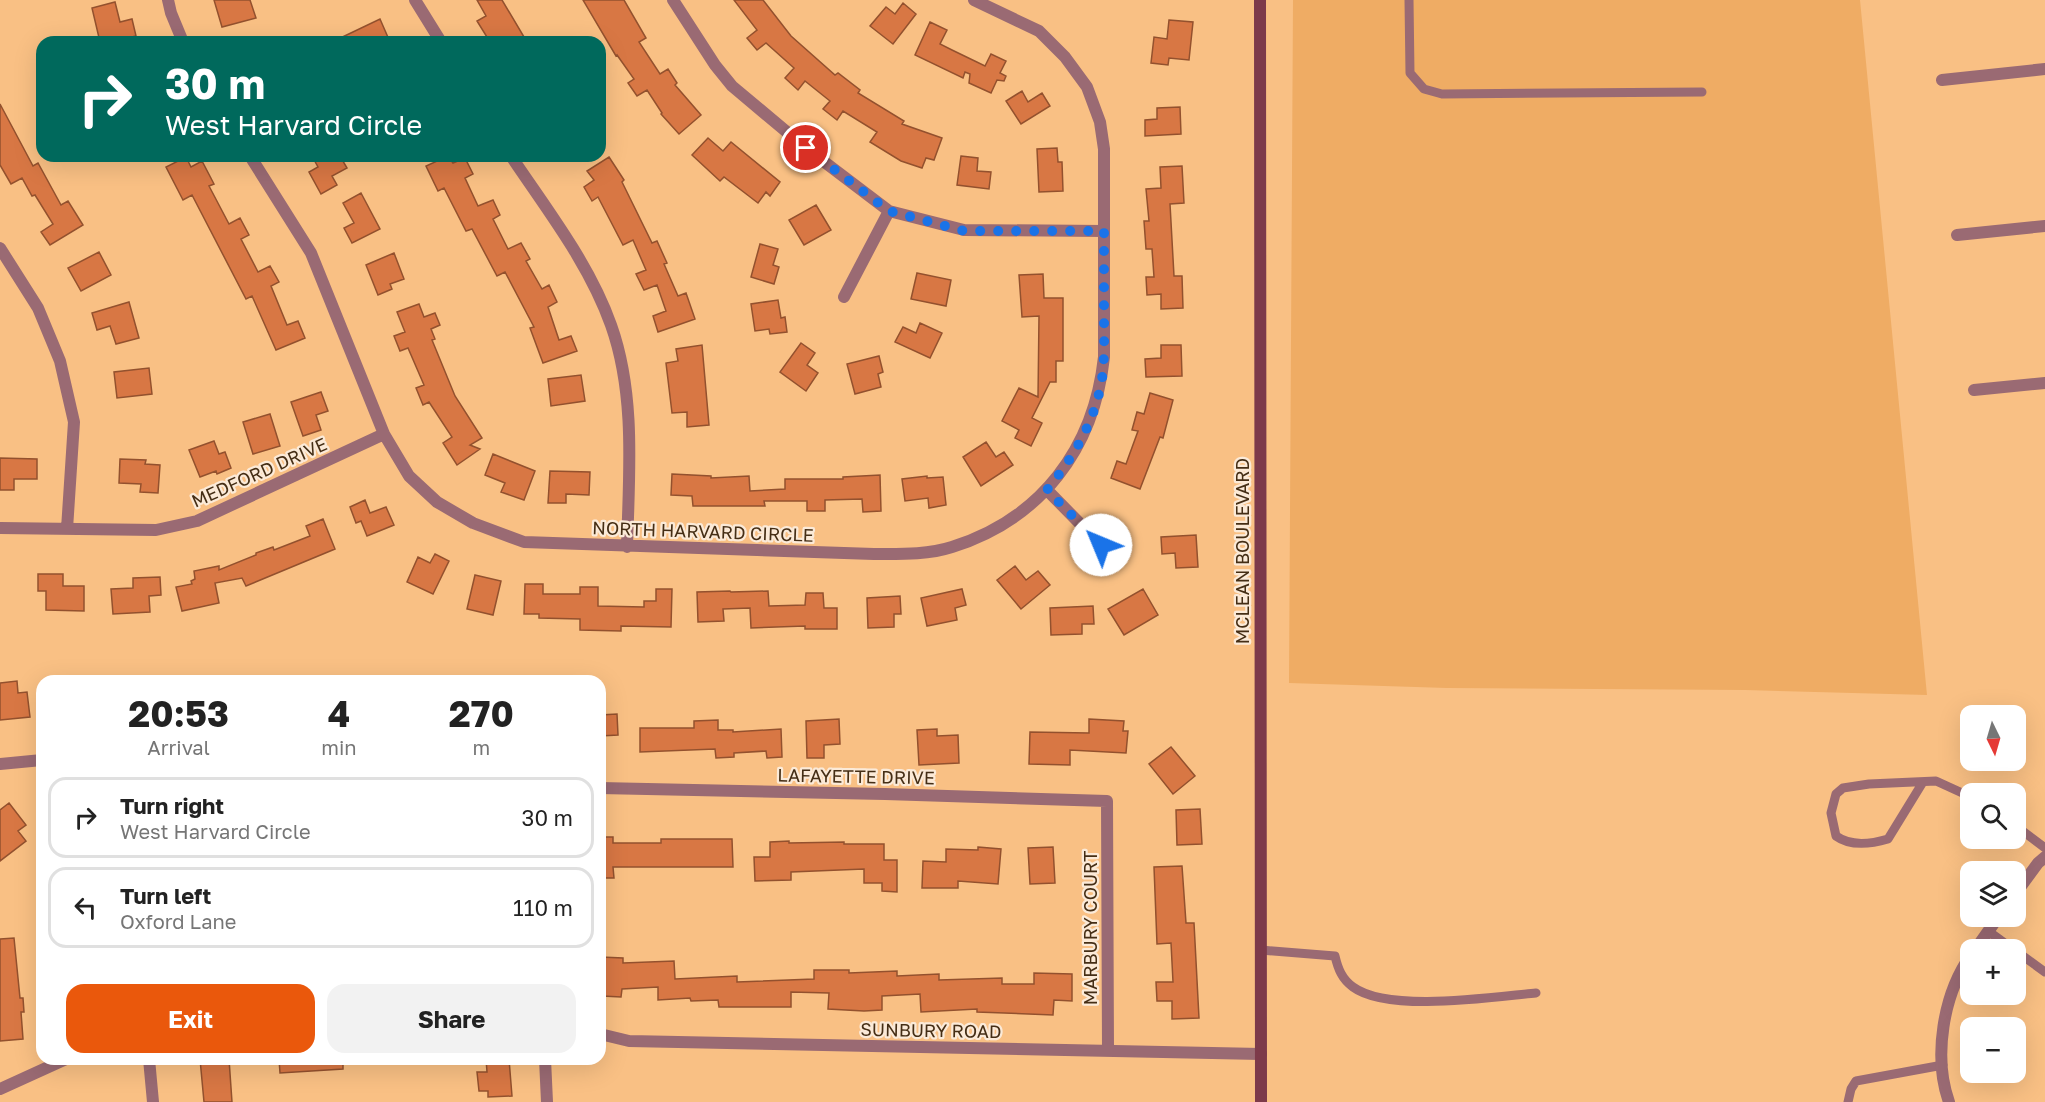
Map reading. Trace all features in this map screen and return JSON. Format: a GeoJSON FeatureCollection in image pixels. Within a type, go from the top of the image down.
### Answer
{"type":"FeatureCollection","features":[{"type":"Feature","properties":{"kind":"main road","name":"MCLEAN BOULEVARD"},"geometry":{"type":"LineString","coordinates":[[1260,0],[1261,1102]]}},
{"type":"Feature","properties":{"kind":"street"},"geometry":{"type":"LineString","coordinates":[[168,0],[181,36]]}},
{"type":"Feature","properties":{"kind":"street"},"geometry":{"type":"LineString","coordinates":[[415,0],[437,36]]}},
{"type":"Feature","properties":{"kind":"street"},"geometry":{"type":"LineString","coordinates":[[673,0],[714,65],[732,87],[806,148],[889,211],[964,231],[1104,231]]}},
{"type":"Feature","properties":{"kind":"street","name":"NORTH HARVARD CIRCLE"},"geometry":{"type":"LineString","coordinates":[[254,162],[311,253],[384,434],[409,476],[437,502],[473,523],[524,542],[874,554],[927,552],[952,548],[986,533],[1023,511],[1047,490],[1081,442],[1093,414],[1104,357],[1104,149],[1100,122],[1087,87],[1065,57],[1039,31],[974,0]]}},
{"type":"Feature","properties":{"kind":"street"},"geometry":{"type":"LineString","coordinates":[[1942,80],[2045,69]]}},
{"type":"Feature","properties":{"kind":"street"},"geometry":{"type":"LineString","coordinates":[[515,162],[588,272],[612,326],[627,396],[629,441],[627,547]]}},
{"type":"Feature","properties":{"kind":"street"},"geometry":{"type":"LineString","coordinates":[[844,297],[889,211]]}},
{"type":"Feature","properties":{"kind":"street"},"geometry":{"type":"LineString","coordinates":[[1957,235],[2045,226]]}},
{"type":"Feature","properties":{"kind":"street"},"geometry":{"type":"LineString","coordinates":[[0,248],[38,308],[60,361],[74,422],[67,530]]}},
{"type":"Feature","properties":{"kind":"street"},"geometry":{"type":"LineString","coordinates":[[1974,390],[2045,383]]}},
{"type":"Feature","properties":{"kind":"street","name":"MEDFORD DRIVE"},"geometry":{"type":"LineString","coordinates":[[0,528],[156,530],[197,521],[384,434]]}},
{"type":"Feature","properties":{"kind":"street"},"geometry":{"type":"LineString","coordinates":[[1047,490],[1101,545]]}},
{"type":"Feature","properties":{"kind":"street"},"geometry":{"type":"LineString","coordinates":[[0,764],[36,761]]}},
{"type":"Feature","properties":{"kind":"street","name":"LAFAYETTE DRIVE"},"geometry":{"type":"LineString","coordinates":[[606,788],[897,794],[1107,801],[1107,804]]}},
{"type":"Feature","properties":{"kind":"street","name":"MARBURY COURT"},"geometry":{"type":"LineString","coordinates":[[1107,804],[1108,1051]]}},
{"type":"Feature","properties":{"kind":"street"},"geometry":{"type":"LineString","coordinates":[[2026,879],[2045,857]]}},
{"type":"Feature","properties":{"kind":"street"},"geometry":{"type":"LineString","coordinates":[[1983,939],[1991,927]]}},
{"type":"Feature","properties":{"kind":"street"},"geometry":{"type":"LineString","coordinates":[[1949,1102],[1944,1086],[1942,1028],[1960,971]]}},
{"type":"Feature","properties":{"kind":"street","name":"SUNBURY ROAD"},"geometry":{"type":"LineString","coordinates":[[606,1035],[629,1041],[1261,1054]]}},
{"type":"Feature","properties":{"kind":"street"},"geometry":{"type":"LineString","coordinates":[[0,1089],[53,1065]]}},
{"type":"Feature","properties":{"kind":"street"},"geometry":{"type":"LineString","coordinates":[[150,1065],[153,1102]]}},
{"type":"Feature","properties":{"kind":"street"},"geometry":{"type":"LineString","coordinates":[[545,1065],[547,1102]]}},
{"type":"Feature","properties":{"kind":"lane"},"geometry":{"type":"LineString","coordinates":[[1409,0],[1410,73],[1424,89],[1442,94],[1702,92]]}},
{"type":"Feature","properties":{"kind":"lane"},"geometry":{"type":"LineString","coordinates":[[1923,782],[1888,839],[1874,843],[1845,843],[1836,836],[1831,813],[1836,794],[1843,788],[1869,784],[1936,781],[1960,792]]}},
{"type":"Feature","properties":{"kind":"lane"},"geometry":{"type":"LineString","coordinates":[[2026,834],[2045,848]]}},
{"type":"Feature","properties":{"kind":"lane"},"geometry":{"type":"LineString","coordinates":[[1988,931],[1999,939]]}},
{"type":"Feature","properties":{"kind":"lane"},"geometry":{"type":"LineString","coordinates":[[1261,950],[1335,956],[1340,972],[1355,989],[1386,999],[1446,1000],[1536,993]]}},
{"type":"Feature","properties":{"kind":"lane"},"geometry":{"type":"LineString","coordinates":[[2026,958],[2045,972]]}},
{"type":"Feature","properties":{"kind":"lane"},"geometry":{"type":"LineString","coordinates":[[1848,1102],[1851,1089],[1856,1081],[1943,1065]]}},
{"type":"Feature","properties":{"kind":"shaded area"},"geometry":{"type":"Polygon","coordinates":[[[1293,0],[1860,0],[1927,695],[1745,690],[1447,688],[1289,683],[1293,0]]]}},
{"type":"Feature","properties":{"kind":"building"},"geometry":{"type":"Polygon","coordinates":[[[214,0],[250,0],[256,18],[222,27],[214,0]]]}},
{"type":"Feature","properties":{"kind":"building"},"geometry":{"type":"Polygon","coordinates":[[[477,0],[502,0],[523,36],[486,36],[477,21],[486,16],[477,0]]]}},
{"type":"Feature","properties":{"kind":"building"},"geometry":{"type":"Polygon","coordinates":[[[583,0],[624,0],[646,38],[639,42],[660,74],[668,69],[677,83],[675,85],[701,115],[679,134],[661,114],[647,90],[637,96],[628,83],[634,79],[583,0]]]}},
{"type":"Feature","properties":{"kind":"building"},"geometry":{"type":"Polygon","coordinates":[[[734,0],[763,0],[791,36],[835,75],[838,73],[860,90],[858,93],[904,121],[902,124],[942,138],[934,160],[926,158],[922,168],[901,161],[870,142],[877,132],[843,111],[837,120],[823,109],[830,101],[805,81],[798,90],[785,78],[794,68],[766,43],[757,50],[747,38],[757,30],[734,0]]]}},
{"type":"Feature","properties":{"kind":"building"},"geometry":{"type":"Polygon","coordinates":[[[115,2],[120,22],[132,19],[136,36],[99,36],[92,8],[115,2]]]}},
{"type":"Feature","properties":{"kind":"building"},"geometry":{"type":"Polygon","coordinates":[[[903,3],[916,14],[893,44],[870,26],[886,7],[895,14],[903,3]]]}},
{"type":"Feature","properties":{"kind":"building"},"geometry":{"type":"Polygon","coordinates":[[[380,19],[387,36],[345,36],[380,19]]]}},
{"type":"Feature","properties":{"kind":"building"},"geometry":{"type":"Polygon","coordinates":[[[1169,20],[1193,22],[1189,60],[1169,58],[1168,65],[1151,63],[1154,37],[1167,39],[1169,20]]]}},
{"type":"Feature","properties":{"kind":"building"},"geometry":{"type":"Polygon","coordinates":[[[930,22],[947,30],[940,44],[985,66],[991,54],[1006,61],[1000,73],[1006,76],[1004,81],[997,80],[991,93],[969,83],[970,74],[965,72],[963,78],[915,55],[930,22]]]}},
{"type":"Feature","properties":{"kind":"building"},"geometry":{"type":"Polygon","coordinates":[[[1022,91],[1028,102],[1042,93],[1050,106],[1021,124],[1006,101],[1022,91]]]}},
{"type":"Feature","properties":{"kind":"building"},"geometry":{"type":"Polygon","coordinates":[[[0,104],[33,166],[38,163],[61,205],[68,201],[83,225],[50,245],[41,232],[53,224],[35,195],[32,196],[22,178],[11,184],[0,165],[0,104]]]}},
{"type":"Feature","properties":{"kind":"building"},"geometry":{"type":"Polygon","coordinates":[[[1180,107],[1181,134],[1145,136],[1145,120],[1157,119],[1157,108],[1180,107]]]}},
{"type":"Feature","properties":{"kind":"building"},"geometry":{"type":"Polygon","coordinates":[[[708,138],[723,151],[731,142],[780,182],[770,196],[766,192],[758,203],[724,177],[720,181],[692,155],[708,138]]]}},
{"type":"Feature","properties":{"kind":"building"},"geometry":{"type":"Polygon","coordinates":[[[1057,148],[1058,162],[1062,162],[1063,191],[1039,192],[1037,149],[1057,148]]]}},
{"type":"Feature","properties":{"kind":"building"},"geometry":{"type":"Polygon","coordinates":[[[961,156],[978,158],[977,171],[991,172],[989,189],[957,185],[961,156]]]}},
{"type":"Feature","properties":{"kind":"building"},"geometry":{"type":"Polygon","coordinates":[[[609,157],[624,180],[622,182],[652,243],[657,241],[678,296],[686,293],[695,319],[658,332],[653,316],[666,311],[657,285],[644,290],[636,274],[646,270],[633,240],[623,245],[598,197],[592,201],[584,187],[594,180],[587,171],[601,162],[606,162],[609,157]]]}},
{"type":"Feature","properties":{"kind":"building"},"geometry":{"type":"Polygon","coordinates":[[[176,162],[188,162],[191,167],[203,162],[214,184],[209,186],[229,224],[240,218],[249,235],[241,239],[258,272],[270,266],[279,282],[271,286],[287,325],[298,321],[305,338],[276,350],[252,296],[246,299],[192,195],[183,200],[166,167],[176,162]]]}},
{"type":"Feature","properties":{"kind":"building"},"geometry":{"type":"Polygon","coordinates":[[[315,162],[344,162],[347,168],[332,176],[337,185],[321,194],[309,172],[318,167],[315,162]]]}},
{"type":"Feature","properties":{"kind":"building"},"geometry":{"type":"Polygon","coordinates":[[[435,162],[467,162],[473,174],[465,178],[478,206],[493,200],[500,215],[493,219],[508,249],[521,243],[530,259],[526,261],[542,289],[549,285],[557,302],[548,307],[559,340],[571,336],[577,351],[543,363],[530,328],[534,327],[505,272],[497,276],[472,229],[466,231],[444,188],[438,191],[426,166],[435,162]]]}},
{"type":"Feature","properties":{"kind":"building"},"geometry":{"type":"Polygon","coordinates":[[[1182,166],[1184,203],[1170,204],[1174,276],[1182,276],[1183,308],[1161,309],[1161,294],[1147,295],[1146,277],[1154,277],[1152,249],[1146,249],[1144,221],[1149,221],[1146,189],[1161,188],[1160,167],[1182,166]]]}},
{"type":"Feature","properties":{"kind":"building"},"geometry":{"type":"Polygon","coordinates":[[[361,193],[380,229],[352,243],[344,228],[354,223],[343,203],[361,193]]]}},
{"type":"Feature","properties":{"kind":"building"},"geometry":{"type":"Polygon","coordinates":[[[816,205],[831,230],[804,245],[789,220],[816,205]]]}},
{"type":"Feature","properties":{"kind":"building"},"geometry":{"type":"Polygon","coordinates":[[[760,244],[778,249],[773,265],[779,267],[774,284],[751,277],[760,244]]]}},
{"type":"Feature","properties":{"kind":"building"},"geometry":{"type":"Polygon","coordinates":[[[99,252],[111,275],[81,291],[68,268],[99,252]]]}},
{"type":"Feature","properties":{"kind":"building"},"geometry":{"type":"Polygon","coordinates":[[[394,253],[404,279],[390,284],[392,289],[378,295],[366,265],[394,253]]]}},
{"type":"Feature","properties":{"kind":"building"},"geometry":{"type":"Polygon","coordinates":[[[917,273],[951,280],[946,306],[911,299],[917,273]]]}},
{"type":"Feature","properties":{"kind":"building"},"geometry":{"type":"Polygon","coordinates":[[[1043,274],[1044,298],[1063,298],[1063,361],[1056,361],[1056,382],[1050,382],[1032,418],[1042,423],[1031,446],[1015,438],[1019,430],[1002,421],[1019,388],[1038,397],[1039,316],[1022,317],[1019,275],[1043,274]]]}},
{"type":"Feature","properties":{"kind":"building"},"geometry":{"type":"Polygon","coordinates":[[[778,300],[781,318],[785,317],[787,332],[770,334],[769,329],[755,331],[751,304],[778,300]]]}},
{"type":"Feature","properties":{"kind":"building"},"geometry":{"type":"Polygon","coordinates":[[[129,302],[139,338],[116,344],[110,326],[97,330],[92,313],[129,302]]]}},
{"type":"Feature","properties":{"kind":"building"},"geometry":{"type":"Polygon","coordinates":[[[419,304],[424,317],[435,313],[440,325],[431,329],[435,339],[432,340],[455,396],[482,438],[470,445],[480,449],[457,465],[443,443],[452,437],[429,402],[423,405],[416,388],[424,385],[408,348],[400,351],[394,336],[405,332],[397,312],[419,304]]]}},
{"type":"Feature","properties":{"kind":"building"},"geometry":{"type":"Polygon","coordinates":[[[920,323],[942,333],[930,358],[895,342],[903,327],[916,333],[920,323]]]}},
{"type":"Feature","properties":{"kind":"building"},"geometry":{"type":"Polygon","coordinates":[[[801,343],[815,353],[807,365],[818,373],[806,391],[780,372],[801,343]]]}},
{"type":"Feature","properties":{"kind":"building"},"geometry":{"type":"Polygon","coordinates":[[[702,345],[709,425],[687,427],[687,412],[672,413],[666,363],[678,361],[676,349],[702,345]]]}},
{"type":"Feature","properties":{"kind":"building"},"geometry":{"type":"Polygon","coordinates":[[[1161,345],[1181,345],[1182,376],[1146,377],[1145,359],[1161,358],[1161,345]]]}},
{"type":"Feature","properties":{"kind":"building"},"geometry":{"type":"Polygon","coordinates":[[[879,356],[883,372],[878,374],[881,387],[855,394],[847,364],[879,356]]]}},
{"type":"Feature","properties":{"kind":"building"},"geometry":{"type":"Polygon","coordinates":[[[149,368],[152,394],[117,398],[114,372],[149,368]]]}},
{"type":"Feature","properties":{"kind":"building"},"geometry":{"type":"Polygon","coordinates":[[[581,375],[585,401],[551,406],[548,379],[581,375]]]}},
{"type":"Feature","properties":{"kind":"building"},"geometry":{"type":"Polygon","coordinates":[[[321,392],[328,411],[316,415],[321,430],[303,436],[291,402],[321,392]]]}},
{"type":"Feature","properties":{"kind":"building"},"geometry":{"type":"Polygon","coordinates":[[[1150,393],[1173,400],[1163,438],[1160,437],[1140,489],[1111,478],[1117,461],[1126,464],[1138,431],[1132,430],[1137,412],[1144,414],[1150,393]]]}},
{"type":"Feature","properties":{"kind":"building"},"geometry":{"type":"Polygon","coordinates":[[[270,414],[280,446],[253,454],[243,422],[270,414]]]}},
{"type":"Feature","properties":{"kind":"building"},"geometry":{"type":"Polygon","coordinates":[[[214,441],[219,454],[225,452],[231,468],[217,474],[216,471],[200,477],[189,450],[214,441]]]}},
{"type":"Feature","properties":{"kind":"building"},"geometry":{"type":"Polygon","coordinates":[[[986,442],[996,457],[1004,452],[1013,465],[981,486],[963,457],[986,442]]]}},
{"type":"Feature","properties":{"kind":"building"},"geometry":{"type":"Polygon","coordinates":[[[493,454],[535,471],[524,500],[501,492],[505,483],[485,475],[493,454]]]}},
{"type":"Feature","properties":{"kind":"building"},"geometry":{"type":"Polygon","coordinates":[[[0,458],[37,459],[37,479],[14,479],[14,490],[0,490],[0,458]]]}},
{"type":"Feature","properties":{"kind":"building"},"geometry":{"type":"Polygon","coordinates":[[[120,459],[146,460],[145,464],[160,465],[158,493],[140,492],[141,484],[119,483],[120,459]]]}},
{"type":"Feature","properties":{"kind":"building"},"geometry":{"type":"Polygon","coordinates":[[[550,471],[590,472],[589,495],[566,494],[566,503],[548,503],[550,471]]]}},
{"type":"Feature","properties":{"kind":"building"},"geometry":{"type":"Polygon","coordinates":[[[672,474],[711,476],[711,478],[749,476],[750,491],[785,489],[785,479],[843,479],[843,477],[880,475],[881,511],[863,512],[862,499],[825,500],[825,511],[807,511],[807,501],[764,501],[765,506],[693,506],[692,496],[671,495],[672,474]]]}},
{"type":"Feature","properties":{"kind":"building"},"geometry":{"type":"Polygon","coordinates":[[[927,476],[927,478],[943,477],[946,505],[929,508],[928,498],[905,501],[902,479],[927,476]]]}},
{"type":"Feature","properties":{"kind":"building"},"geometry":{"type":"Polygon","coordinates":[[[365,500],[370,513],[386,507],[394,525],[367,536],[361,521],[356,523],[350,507],[365,500]]]}},
{"type":"Feature","properties":{"kind":"building"},"geometry":{"type":"Polygon","coordinates":[[[323,519],[335,549],[246,586],[242,578],[215,583],[219,603],[182,611],[176,587],[192,584],[191,581],[195,579],[194,571],[219,566],[219,570],[256,555],[256,553],[273,547],[274,550],[310,536],[306,526],[323,519]]]}},
{"type":"Feature","properties":{"kind":"building"},"geometry":{"type":"Polygon","coordinates":[[[1196,535],[1198,567],[1176,568],[1175,553],[1162,554],[1161,537],[1196,535]]]}},
{"type":"Feature","properties":{"kind":"building"},"geometry":{"type":"Polygon","coordinates":[[[435,554],[449,561],[433,594],[407,582],[418,557],[430,563],[435,554]]]}},
{"type":"Feature","properties":{"kind":"building"},"geometry":{"type":"Polygon","coordinates":[[[1015,566],[1026,580],[1038,571],[1050,585],[1021,609],[997,580],[1015,566]]]}},
{"type":"Feature","properties":{"kind":"building"},"geometry":{"type":"Polygon","coordinates":[[[38,574],[63,574],[63,586],[84,586],[84,611],[46,610],[46,591],[38,591],[38,574]]]}},
{"type":"Feature","properties":{"kind":"building"},"geometry":{"type":"Polygon","coordinates":[[[475,575],[501,581],[493,615],[467,609],[475,575]]]}},
{"type":"Feature","properties":{"kind":"building"},"geometry":{"type":"Polygon","coordinates":[[[160,577],[161,595],[149,596],[150,612],[113,614],[111,589],[133,588],[133,578],[160,577]]]}},
{"type":"Feature","properties":{"kind":"building"},"geometry":{"type":"Polygon","coordinates":[[[525,584],[543,584],[543,594],[580,594],[580,587],[598,587],[598,606],[644,607],[644,601],[656,601],[656,589],[672,589],[671,627],[621,626],[621,631],[580,630],[580,619],[539,618],[539,614],[524,614],[525,584]]]}},
{"type":"Feature","properties":{"kind":"building"},"geometry":{"type":"Polygon","coordinates":[[[962,589],[966,605],[955,608],[957,620],[927,626],[921,598],[962,589]]]}},
{"type":"Feature","properties":{"kind":"building"},"geometry":{"type":"Polygon","coordinates":[[[1143,589],[1158,615],[1124,635],[1108,609],[1143,589]]]}},
{"type":"Feature","properties":{"kind":"building"},"geometry":{"type":"Polygon","coordinates":[[[768,591],[769,606],[805,605],[806,593],[823,593],[824,608],[837,608],[837,629],[805,629],[805,626],[751,628],[750,608],[723,609],[724,621],[698,622],[697,592],[768,591]]]}},
{"type":"Feature","properties":{"kind":"building"},"geometry":{"type":"Polygon","coordinates":[[[900,596],[901,614],[894,614],[894,627],[868,628],[867,598],[900,596]]]}},
{"type":"Feature","properties":{"kind":"building"},"geometry":{"type":"Polygon","coordinates":[[[1093,606],[1094,624],[1082,624],[1082,634],[1051,635],[1050,608],[1093,606]]]}},
{"type":"Feature","properties":{"kind":"building"},"geometry":{"type":"Polygon","coordinates":[[[17,681],[18,693],[27,692],[30,717],[0,720],[0,683],[17,681]]]}},
{"type":"Feature","properties":{"kind":"building"},"geometry":{"type":"Polygon","coordinates":[[[617,714],[618,735],[606,736],[606,715],[617,714]]]}},
{"type":"Feature","properties":{"kind":"building"},"geometry":{"type":"Polygon","coordinates":[[[839,719],[840,744],[824,745],[824,758],[807,758],[806,721],[839,719]]]}},
{"type":"Feature","properties":{"kind":"building"},"geometry":{"type":"Polygon","coordinates":[[[1089,719],[1124,721],[1123,731],[1128,731],[1126,753],[1070,750],[1070,765],[1029,764],[1030,732],[1089,733],[1089,719]]]}},
{"type":"Feature","properties":{"kind":"building"},"geometry":{"type":"Polygon","coordinates":[[[718,720],[718,730],[733,730],[733,732],[781,729],[782,757],[767,758],[766,751],[734,753],[734,757],[716,758],[715,749],[640,752],[640,728],[694,728],[694,721],[718,720]]]}},
{"type":"Feature","properties":{"kind":"building"},"geometry":{"type":"Polygon","coordinates":[[[937,729],[937,736],[958,735],[959,763],[919,765],[917,730],[937,729]]]}},
{"type":"Feature","properties":{"kind":"building"},"geometry":{"type":"Polygon","coordinates":[[[1171,747],[1195,776],[1173,794],[1149,764],[1171,747]]]}},
{"type":"Feature","properties":{"kind":"building"},"geometry":{"type":"Polygon","coordinates":[[[9,803],[26,825],[18,831],[26,841],[0,861],[0,810],[9,803]]]}},
{"type":"Feature","properties":{"kind":"building"},"geometry":{"type":"Polygon","coordinates":[[[1200,809],[1202,844],[1177,845],[1176,810],[1200,809]]]}},
{"type":"Feature","properties":{"kind":"building"},"geometry":{"type":"Polygon","coordinates":[[[606,837],[613,837],[613,843],[661,843],[661,839],[732,839],[733,867],[613,867],[614,878],[606,878],[606,837]]]}},
{"type":"Feature","properties":{"kind":"building"},"geometry":{"type":"Polygon","coordinates":[[[789,841],[789,843],[884,844],[884,860],[897,860],[897,892],[882,891],[882,883],[864,883],[864,869],[791,872],[791,880],[755,881],[754,857],[770,857],[770,842],[789,841]]]}},
{"type":"Feature","properties":{"kind":"building"},"geometry":{"type":"Polygon","coordinates":[[[978,847],[1001,849],[998,884],[958,881],[958,888],[922,888],[923,861],[946,862],[946,849],[978,850],[978,847]]]}},
{"type":"Feature","properties":{"kind":"building"},"geometry":{"type":"Polygon","coordinates":[[[1053,847],[1055,883],[1030,884],[1028,848],[1053,847]]]}},
{"type":"Feature","properties":{"kind":"building"},"geometry":{"type":"Polygon","coordinates":[[[1182,866],[1186,923],[1194,923],[1199,1018],[1172,1019],[1172,1001],[1157,1001],[1156,982],[1173,982],[1171,943],[1157,944],[1154,867],[1182,866]]]}},
{"type":"Feature","properties":{"kind":"building"},"geometry":{"type":"Polygon","coordinates":[[[14,938],[20,998],[23,998],[24,1012],[21,1012],[23,1039],[0,1041],[0,939],[14,938]]]}},
{"type":"Feature","properties":{"kind":"building"},"geometry":{"type":"Polygon","coordinates":[[[606,957],[623,958],[623,963],[674,961],[675,979],[737,976],[737,982],[814,979],[814,970],[849,970],[849,973],[897,971],[897,976],[939,974],[939,980],[1002,978],[1002,984],[1034,984],[1034,973],[1072,974],[1072,1001],[1054,1000],[1053,1015],[977,1012],[977,1009],[921,1012],[920,994],[882,996],[882,1010],[864,1011],[828,1009],[829,993],[791,992],[791,1007],[719,1007],[718,1000],[691,1001],[690,998],[658,1000],[658,987],[622,989],[621,997],[606,996],[606,957]]]}},
{"type":"Feature","properties":{"kind":"building"},"geometry":{"type":"Polygon","coordinates":[[[201,1065],[229,1065],[232,1102],[204,1102],[201,1065]]]}},
{"type":"Feature","properties":{"kind":"building"},"geometry":{"type":"Polygon","coordinates":[[[279,1065],[343,1065],[343,1069],[280,1073],[279,1065]]]}},
{"type":"Feature","properties":{"kind":"building"},"geometry":{"type":"Polygon","coordinates":[[[486,1065],[509,1065],[512,1096],[488,1097],[488,1091],[479,1091],[477,1072],[487,1072],[486,1065]]]}},
{"type":"Feature","properties":{"kind":"route"},"geometry":{"type":"LineString","coordinates":[[806,148],[889,211],[964,231],[1104,231],[1104,357],[1101,381],[1093,414],[1081,442],[1047,490],[1101,545]]}}]}
